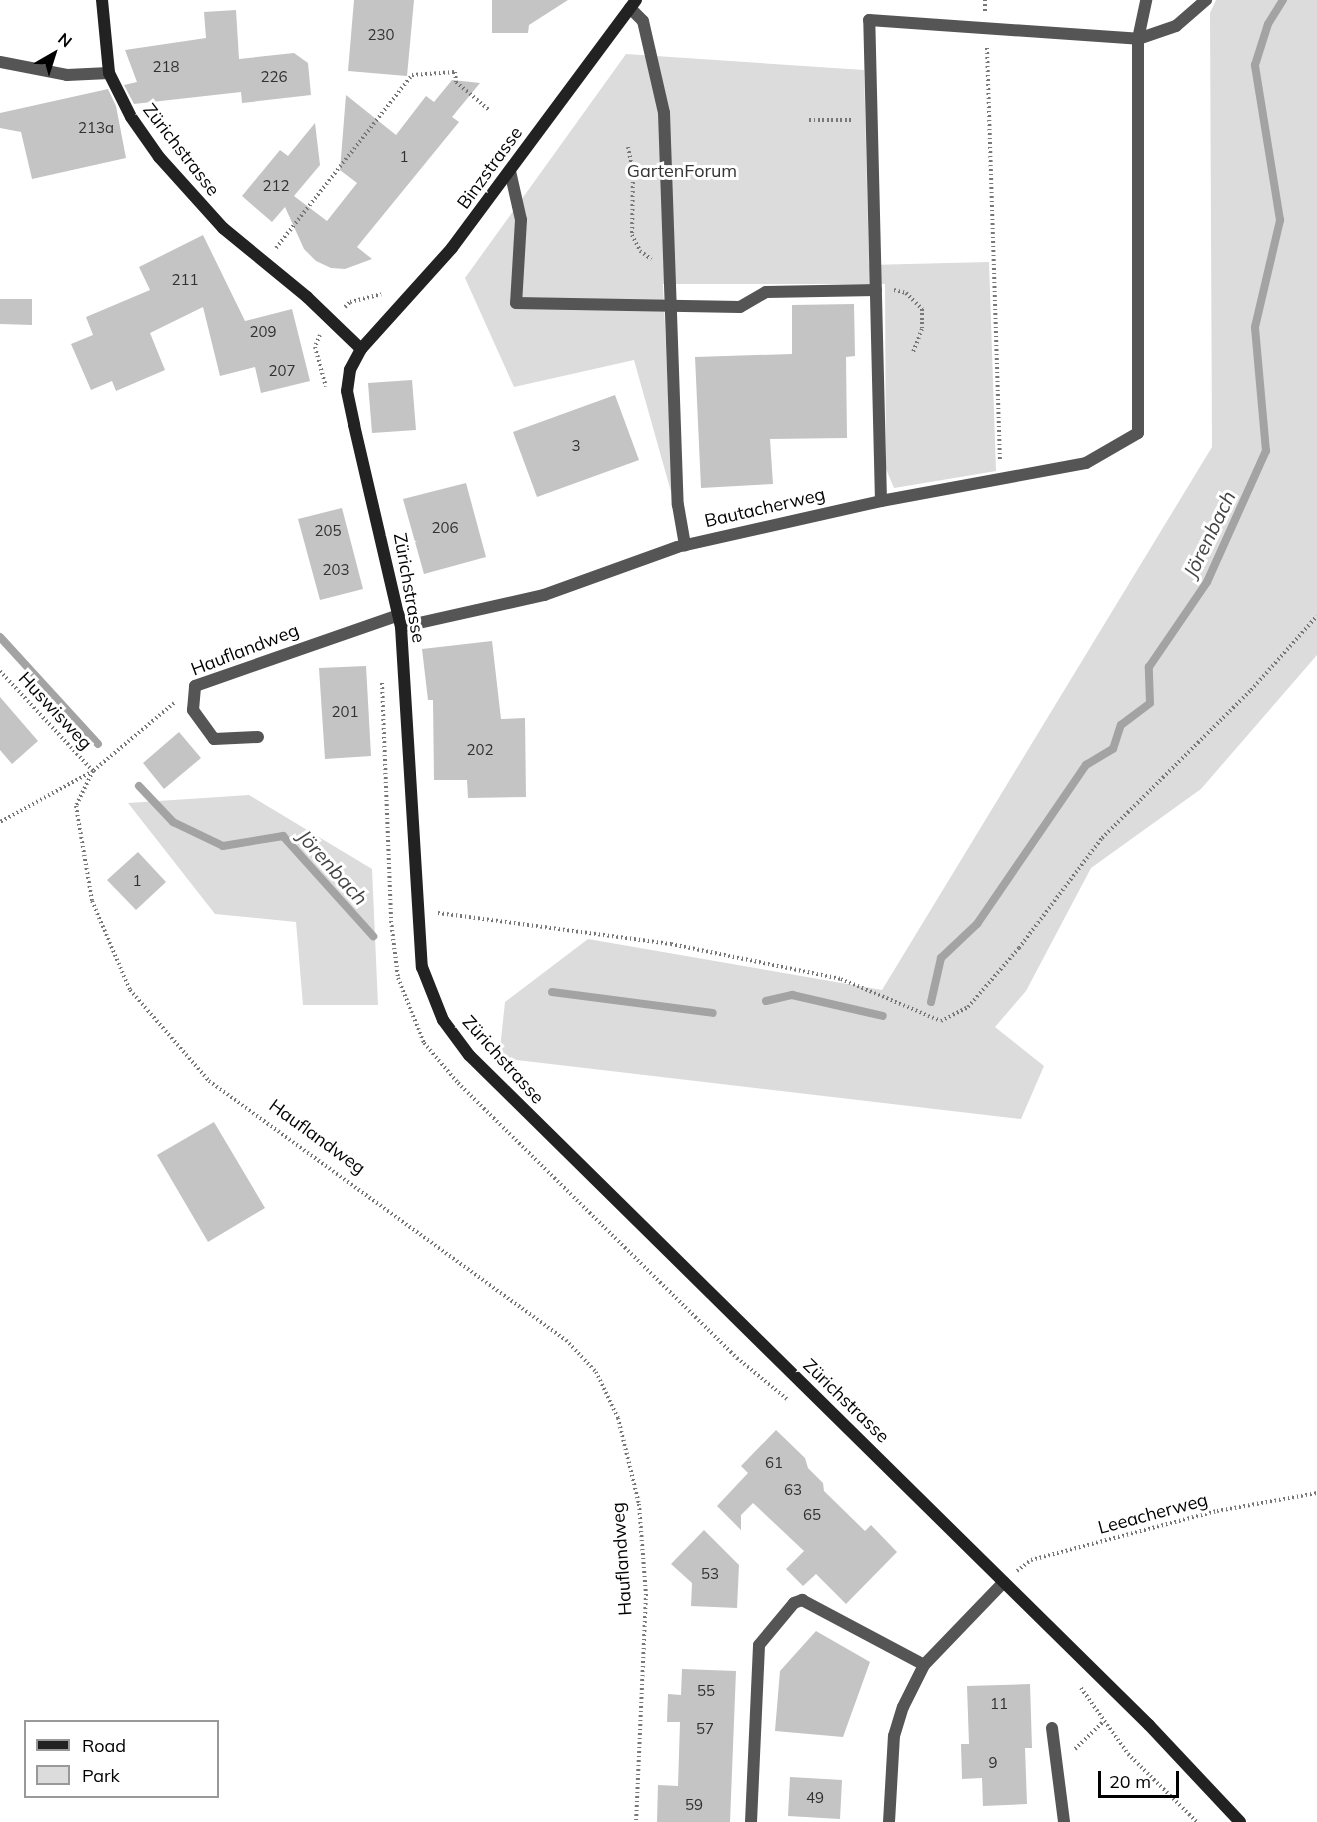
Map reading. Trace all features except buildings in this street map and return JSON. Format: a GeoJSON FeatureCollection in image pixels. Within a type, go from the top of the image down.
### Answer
{"type":"FeatureCollection","features":[{"type":"Feature","properties":{"kind":"main road","name":"Zürichstrasse"},"geometry":{"type":"LineString","coordinates":[[102,0],[109,73],[131,117],[189,194],[332,320],[361,349],[350,370],[347,391],[400,621],[422,967],[443,1020],[469,1055],[1215,1791],[1240,1822]]}},
{"type":"Feature","properties":{"kind":"main road","name":"Binzstrasse"},"geometry":{"type":"LineString","coordinates":[[361,349],[417,290],[510,171],[633,4]]}},
{"type":"Feature","properties":{"kind":"street"},"geometry":{"type":"LineString","coordinates":[[1138,39],[1146,0]]}},
{"type":"Feature","properties":{"kind":"street"},"geometry":{"type":"LineString","coordinates":[[881,501],[869,20],[1138,39],[1176,26],[1206,0]]}},
{"type":"Feature","properties":{"kind":"street"},"geometry":{"type":"LineString","coordinates":[[633,4],[643,21],[664,113],[678,504],[685,545]]}},
{"type":"Feature","properties":{"kind":"street","name":"Bautacherweg"},"geometry":{"type":"LineString","coordinates":[[400,621],[544,595],[685,545],[881,501],[1086,463],[1138,433],[1138,39]]}},
{"type":"Feature","properties":{"kind":"street"},"geometry":{"type":"LineString","coordinates":[[0,62],[66,75],[109,73]]}},
{"type":"Feature","properties":{"kind":"street"},"geometry":{"type":"LineString","coordinates":[[510,171],[521,220],[516,303],[740,307],[766,292],[876,290]]}},
{"type":"Feature","properties":{"kind":"street","name":"Hauflandweg"},"geometry":{"type":"LineString","coordinates":[[195,686],[400,621]]}},
{"type":"Feature","properties":{"kind":"street"},"geometry":{"type":"LineString","coordinates":[[195,686],[193,710],[214,739],[258,737]]}},
{"type":"Feature","properties":{"kind":"street"},"geometry":{"type":"LineString","coordinates":[[889,1822],[894,1736],[924,1665],[1004,1582]]}},
{"type":"Feature","properties":{"kind":"street"},"geometry":{"type":"LineString","coordinates":[[751,1822],[759,1645],[794,1602],[802,1600],[924,1665]]}},
{"type":"Feature","properties":{"kind":"street"},"geometry":{"type":"LineString","coordinates":[[1052,1728],[1064,1822]]}},
{"type":"Feature","properties":{"kind":"path"},"geometry":{"type":"LineString","coordinates":[[985,0],[1000,479]]}},
{"type":"Feature","properties":{"kind":"path"},"geometry":{"type":"LineString","coordinates":[[265,263],[412,75],[455,72],[456,82],[489,110]]}},
{"type":"Feature","properties":{"kind":"path"},"geometry":{"type":"LineString","coordinates":[[628,147],[633,173],[632,235],[646,255],[669,263]]}},
{"type":"Feature","properties":{"kind":"path"},"geometry":{"type":"LineString","coordinates":[[268,245],[284,257]]}},
{"type":"Feature","properties":{"kind":"path"},"geometry":{"type":"LineString","coordinates":[[876,290],[906,293],[922,309],[922,329],[913,352]]}},
{"type":"Feature","properties":{"kind":"path"},"geometry":{"type":"LineString","coordinates":[[343,300],[350,302],[375,298],[384,292]]}},
{"type":"Feature","properties":{"kind":"path"},"geometry":{"type":"LineString","coordinates":[[328,396],[315,347],[317,338],[350,302]]}},
{"type":"Feature","properties":{"kind":"path"},"geometry":{"type":"LineString","coordinates":[[420,911],[671,944],[829,976],[882,993],[941,1021],[968,1007],[1019,948],[1102,838],[1251,690],[1317,616]]}},
{"type":"Feature","properties":{"kind":"path","name":"Huswisweg"},"geometry":{"type":"LineString","coordinates":[[0,671],[93,771],[0,822]]}},
{"type":"Feature","properties":{"kind":"path"},"geometry":{"type":"LineString","coordinates":[[382,678],[391,921],[398,978],[424,1043],[458,1083],[737,1358],[795,1406]]}},
{"type":"Feature","properties":{"kind":"path","name":"Hauflandweg"},"geometry":{"type":"LineString","coordinates":[[195,686],[93,771],[76,806],[92,901],[130,990],[209,1081],[566,1340],[596,1372],[618,1418],[639,1504],[646,1594],[636,1822]]}},
{"type":"Feature","properties":{"kind":"path","name":"Leeacherweg"},"geometry":{"type":"LineString","coordinates":[[1004,1582],[1031,1560],[1217,1511],[1317,1493]]}},
{"type":"Feature","properties":{"kind":"path"},"geometry":{"type":"LineString","coordinates":[[1072,1679],[1128,1754],[1197,1822]]}},
{"type":"Feature","properties":{"kind":"path"},"geometry":{"type":"LineString","coordinates":[[1057,1766],[1104,1721]]}},
{"type":"Feature","properties":{"kind":"green space"},"geometry":{"type":"Polygon","coordinates":[[[1216,0],[1317,0],[1317,655],[1201,789],[1091,868],[1026,991],[995,1027],[1044,1066],[1021,1119],[499,1058],[505,1002],[588,939],[882,990],[1212,447],[1210,13],[1216,0]]]}},
{"type":"Feature","properties":{"kind":"green space","name":"GartenForum"},"geometry":{"type":"Polygon","coordinates":[[[626,54],[864,70],[869,265],[989,262],[996,471],[894,488],[886,469],[885,284],[663,284],[673,499],[634,360],[514,387],[465,278],[626,54]]]}},
{"type":"Feature","properties":{"kind":"green space"},"geometry":{"type":"Polygon","coordinates":[[[249,795],[372,869],[378,1005],[303,1005],[296,922],[215,914],[128,803],[249,795]]]}},
{"type":"Feature","properties":{"kind":"waterway","name":"Jörenbach"},"geometry":{"type":"LineString","coordinates":[[931,1002],[941,958],[977,924],[1086,765],[1113,749],[1121,725],[1150,703],[1149,667],[1207,582],[1266,451],[1255,327],[1280,220],[1255,65],[1268,24],[1283,0]]}},
{"type":"Feature","properties":{"kind":"waterway","name":"Jörenbach"},"geometry":{"type":"LineString","coordinates":[[0,637],[98,744]]}},
{"type":"Feature","properties":{"kind":"waterway","name":"Jörenbach"},"geometry":{"type":"LineString","coordinates":[[139,786],[173,822],[223,846],[283,836],[373,936]]}},
{"type":"Feature","properties":{"kind":"waterway","name":"Jörenbach"},"geometry":{"type":"LineString","coordinates":[[552,992],[713,1013]]}},
{"type":"Feature","properties":{"kind":"waterway","name":"Jörenbach"},"geometry":{"type":"LineString","coordinates":[[766,1001],[792,995],[883,1016]]}}]}
